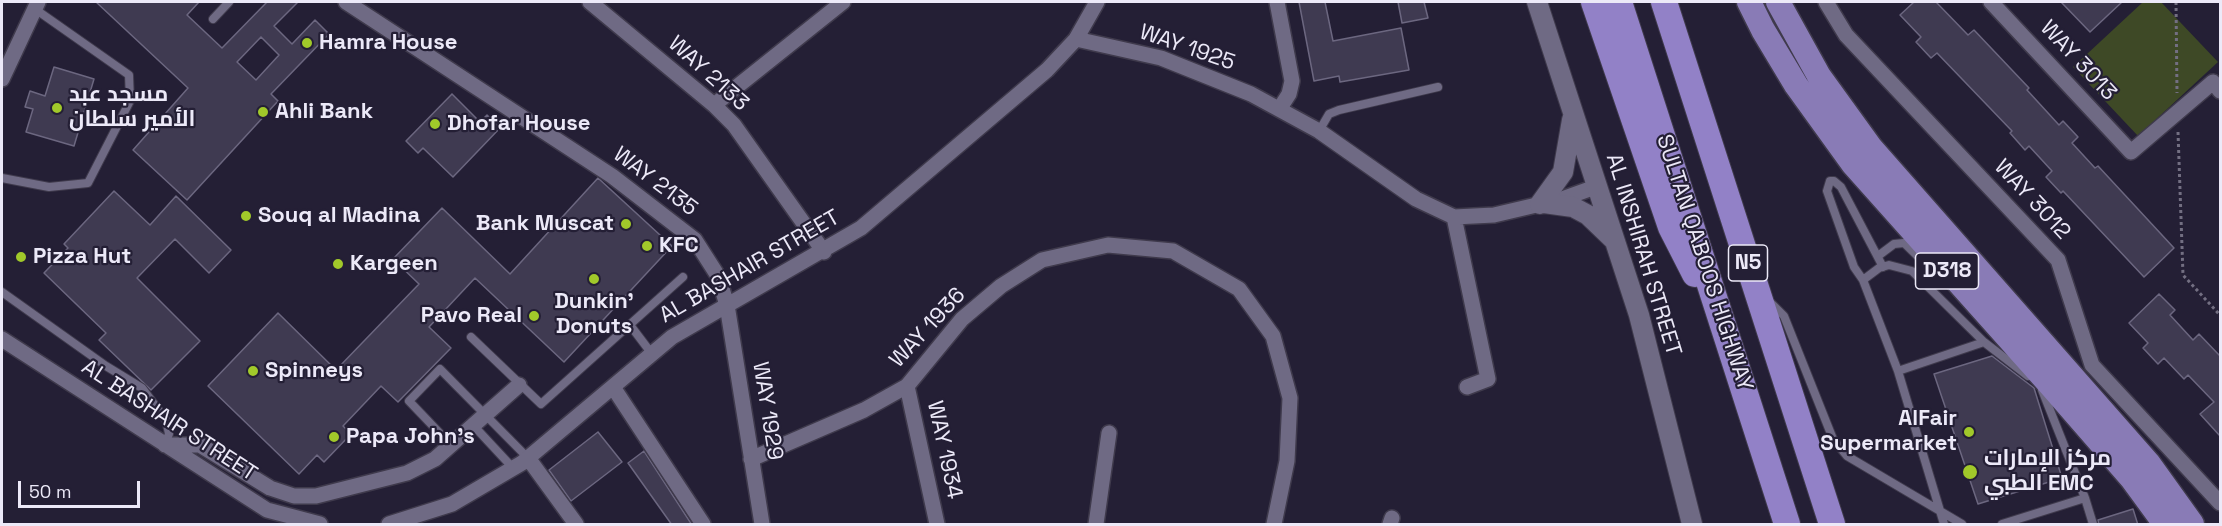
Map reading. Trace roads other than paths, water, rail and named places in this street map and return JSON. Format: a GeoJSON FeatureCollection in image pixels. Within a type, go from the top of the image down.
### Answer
{"type":"FeatureCollection","features":[{"type":"Feature","properties":{"kind":"highway"},"geometry":{"type":"LineString","coordinates":[[1594,2],[1671,227],[1729,337]]}},
{"type":"Feature","properties":{"kind":"highway","name":"SULTAN QABOOS HIGHWAY"},"geometry":{"type":"LineString","coordinates":[[1619,2],[1729,337],[1787,525]]}},
{"type":"Feature","properties":{"kind":"highway","name":"SULTAN QABOOS HIGHWAY"},"geometry":{"type":"LineString","coordinates":[[1664,2],[1832,525]]}},
{"type":"Feature","properties":{"kind":"main road","name":"D318"},"geometry":{"type":"LineString","coordinates":[[1749,2],[1796,85],[1852,164],[1993,335],[2132,479],[2165,525]]}},
{"type":"Feature","properties":{"kind":"main road","name":"D318"},"geometry":{"type":"LineString","coordinates":[[1778,2],[1819,76],[1871,148],[2149,464],[2193,525]]}},
{"type":"Feature","properties":{"kind":"street","name":"WAY 2135"},"geometry":{"type":"LineString","coordinates":[[346,2],[560,141],[695,240],[718,276],[727,305]]}},
{"type":"Feature","properties":{"kind":"street","name":"WAY 2133"},"geometry":{"type":"LineString","coordinates":[[590,2],[714,105],[734,125],[824,252]]}},
{"type":"Feature","properties":{"kind":"street"},"geometry":{"type":"LineString","coordinates":[[714,105],[843,2]]}},
{"type":"Feature","properties":{"kind":"street","name":"AL BASHAIR STREET"},"geometry":{"type":"LineString","coordinates":[[389,525],[452,504],[513,468],[528,458],[672,337],[824,252],[861,228],[1047,70],[1076,39],[1097,2]]}},
{"type":"Feature","properties":{"kind":"street"},"geometry":{"type":"LineString","coordinates":[[1277,2],[1292,81],[1289,94],[1280,108]]}},
{"type":"Feature","properties":{"kind":"street","name":"AL INSHIRAH STREET"},"geometry":{"type":"LineString","coordinates":[[1537,2],[1639,315],[1692,525]]}},
{"type":"Feature","properties":{"kind":"street","name":"WAY 3012"},"geometry":{"type":"LineString","coordinates":[[1826,2],[1846,36],[2058,260],[2092,364],[2220,503]]}},
{"type":"Feature","properties":{"kind":"street","name":"WAY 3013"},"geometry":{"type":"LineString","coordinates":[[1991,2],[2131,152],[2213,82],[2220,91]]}},
{"type":"Feature","properties":{"kind":"street"},"geometry":{"type":"LineString","coordinates":[[2,79],[37,5]]}},
{"type":"Feature","properties":{"kind":"street","name":"WAY 1925"},"geometry":{"type":"LineString","coordinates":[[1076,39],[1161,58],[1280,108],[1319,131],[1416,199],[1454,217],[1494,215],[1598,186]]}},
{"type":"Feature","properties":{"kind":"street"},"geometry":{"type":"LineString","coordinates":[[1573,111],[1563,172],[1542,203],[1573,207],[1588,215],[1615,241]]}},
{"type":"Feature","properties":{"kind":"street"},"geometry":{"type":"LineString","coordinates":[[1454,217],[1488,379],[1467,387]]}},
{"type":"Feature","properties":{"kind":"street","name":"WAY 1936"},"geometry":{"type":"LineString","coordinates":[[751,459],[864,410],[907,386],[962,319],[1001,286],[1042,260],[1108,245],[1173,251],[1239,289],[1272,336],[1290,398],[1287,461],[1274,525]]}},
{"type":"Feature","properties":{"kind":"street","name":"WAY 1929"},"geometry":{"type":"LineString","coordinates":[[727,305],[762,525]]}},
{"type":"Feature","properties":{"kind":"street","name":"AL BASHAIR STREET"},"geometry":{"type":"LineString","coordinates":[[2,339],[267,510],[320,525]]}},
{"type":"Feature","properties":{"kind":"street"},"geometry":{"type":"LineString","coordinates":[[165,445],[200,445],[270,488],[294,496],[316,496],[407,473],[435,459],[519,385]]}},
{"type":"Feature","properties":{"kind":"street","name":"WAY 1934"},"geometry":{"type":"LineString","coordinates":[[907,386],[937,525]]}},
{"type":"Feature","properties":{"kind":"street"},"geometry":{"type":"LineString","coordinates":[[613,387],[703,525]]}},
{"type":"Feature","properties":{"kind":"street"},"geometry":{"type":"LineString","coordinates":[[1095,525],[1109,433]]}},
{"type":"Feature","properties":{"kind":"street"},"geometry":{"type":"LineString","coordinates":[[528,458],[576,525]]}},
{"type":"Feature","properties":{"kind":"street"},"geometry":{"type":"LineString","coordinates":[[267,510],[285,525]]}},
{"type":"Feature","properties":{"kind":"lane"},"geometry":{"type":"LineString","coordinates":[[213,19],[229,2]]}},
{"type":"Feature","properties":{"kind":"lane"},"geometry":{"type":"LineString","coordinates":[[2,178],[49,187],[88,183],[130,101],[129,75],[37,5]]}},
{"type":"Feature","properties":{"kind":"lane"},"geometry":{"type":"LineString","coordinates":[[1319,131],[1329,114],[1339,110],[1438,87]]}},
{"type":"Feature","properties":{"kind":"lane"},"geometry":{"type":"LineString","coordinates":[[1883,267],[1841,187],[1834,181],[1830,181],[1827,191],[1854,267],[1863,280],[1898,371],[1944,525]]}},
{"type":"Feature","properties":{"kind":"lane"},"geometry":{"type":"LineString","coordinates":[[1878,256],[1894,244],[1904,243],[1942,280]]}},
{"type":"Feature","properties":{"kind":"lane"},"geometry":{"type":"LineString","coordinates":[[1863,280],[1888,265],[1912,271],[1993,335],[2041,386],[2085,498],[2093,525]]}},
{"type":"Feature","properties":{"kind":"lane"},"geometry":{"type":"LineString","coordinates":[[471,337],[541,404],[684,277]]}},
{"type":"Feature","properties":{"kind":"lane"},"geometry":{"type":"LineString","coordinates":[[1756,286],[1784,316],[1833,439],[1847,456],[1940,514],[1962,525]]}},
{"type":"Feature","properties":{"kind":"lane"},"geometry":{"type":"LineString","coordinates":[[2,292],[106,366],[142,388],[166,420],[169,434],[165,445]]}},
{"type":"Feature","properties":{"kind":"lane"},"geometry":{"type":"LineString","coordinates":[[1958,296],[1981,317],[1993,335]]}},
{"type":"Feature","properties":{"kind":"lane"},"geometry":{"type":"LineString","coordinates":[[630,325],[651,354]]}},
{"type":"Feature","properties":{"kind":"lane"},"geometry":{"type":"LineString","coordinates":[[1898,371],[1993,335]]}},
{"type":"Feature","properties":{"kind":"lane"},"geometry":{"type":"LineString","coordinates":[[452,446],[409,401],[440,369],[528,458]]}},
{"type":"Feature","properties":{"kind":"lane"},"geometry":{"type":"LineString","coordinates":[[473,425],[513,468]]}},
{"type":"Feature","properties":{"kind":"lane"},"geometry":{"type":"LineString","coordinates":[[2002,525],[2085,498]]}},
{"type":"Feature","properties":{"kind":"place","name":"Hamra House"},"geometry":{"type":"Point","coordinates":[307,43]}},
{"type":"Feature","properties":{"kind":"place","name":"مسجد عبد الأمير سلطان"},"geometry":{"type":"Point","coordinates":[57,108]}},
{"type":"Feature","properties":{"kind":"place","name":"Ahli Bank"},"geometry":{"type":"Point","coordinates":[263,112]}},
{"type":"Feature","properties":{"kind":"place","name":"Dhofar House"},"geometry":{"type":"Point","coordinates":[435,124]}},
{"type":"Feature","properties":{"kind":"place","name":"Souq al Madina"},"geometry":{"type":"Point","coordinates":[246,216]}},
{"type":"Feature","properties":{"kind":"place","name":"Bank Muscat"},"geometry":{"type":"Point","coordinates":[626,224]}},
{"type":"Feature","properties":{"kind":"place","name":"KFC"},"geometry":{"type":"Point","coordinates":[647,246]}},
{"type":"Feature","properties":{"kind":"place","name":"Pizza Hut"},"geometry":{"type":"Point","coordinates":[21,257]}},
{"type":"Feature","properties":{"kind":"place","name":"Kargeen"},"geometry":{"type":"Point","coordinates":[338,264]}},
{"type":"Feature","properties":{"kind":"place","name":"Dunkin' Donuts"},"geometry":{"type":"Point","coordinates":[594,279]}},
{"type":"Feature","properties":{"kind":"place","name":"Pavo Real"},"geometry":{"type":"Point","coordinates":[534,316]}},
{"type":"Feature","properties":{"kind":"place","name":"Spinneys"},"geometry":{"type":"Point","coordinates":[253,371]}},
{"type":"Feature","properties":{"kind":"place","name":"AlFair Supermarket"},"geometry":{"type":"Point","coordinates":[1969,432]}},
{"type":"Feature","properties":{"kind":"place","name":"Papa John's"},"geometry":{"type":"Point","coordinates":[334,437]}},
{"type":"Feature","properties":{"kind":"place","name":"مركز الإمارات الطبي EMC"},"geometry":{"type":"Point","coordinates":[1970,472]}}]}
